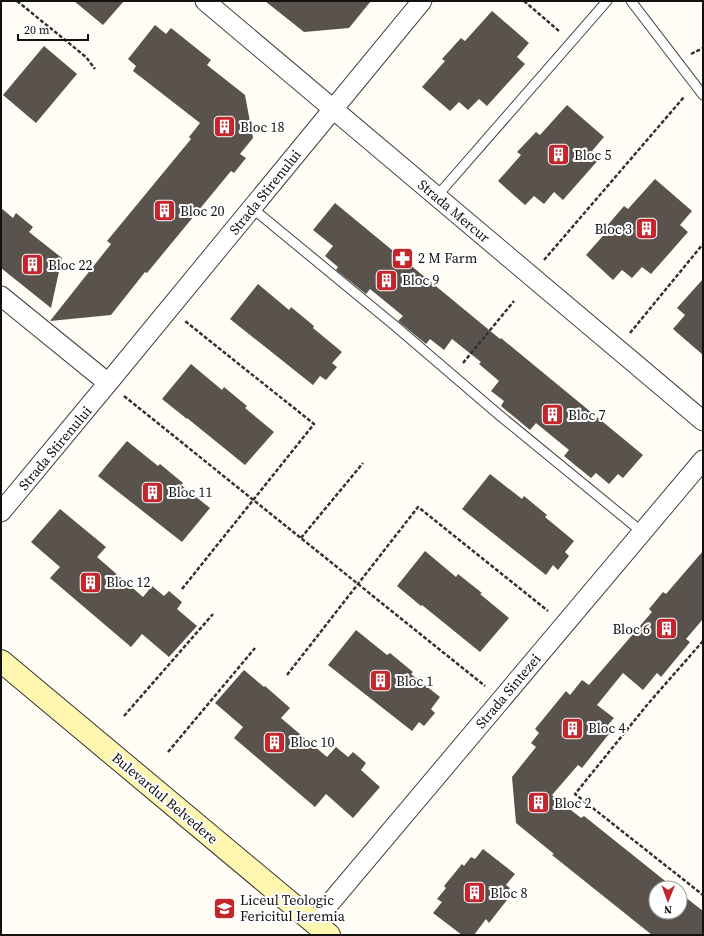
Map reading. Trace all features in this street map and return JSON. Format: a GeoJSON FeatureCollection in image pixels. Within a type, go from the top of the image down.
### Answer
{"type":"FeatureCollection","features":[{"type":"Feature","properties":{"kind":"street","name":"Strada Mercur"},"geometry":{"type":"LineString","coordinates":[[205,1],[703,421]]}},
{"type":"Feature","properties":{"kind":"street","name":"Strada Stirenului"},"geometry":{"type":"LineString","coordinates":[[1,512],[422,1]]}},
{"type":"Feature","properties":{"kind":"street"},"geometry":{"type":"LineString","coordinates":[[1,296],[108,383]]}},
{"type":"Feature","properties":{"kind":"street","name":"Strada Sintezei"},"geometry":{"type":"LineString","coordinates":[[321,928],[501,699],[703,460]]}},
{"type":"Feature","properties":{"kind":"street","name":"Bulevardul Belvedere"},"geometry":{"type":"LineString","coordinates":[[1,661],[321,928]]}},
{"type":"Feature","properties":{"kind":"lane"},"geometry":{"type":"LineString","coordinates":[[437,196],[607,1]]}},
{"type":"Feature","properties":{"kind":"lane"},"geometry":{"type":"LineString","coordinates":[[632,1],[703,95]]}},
{"type":"Feature","properties":{"kind":"lane"},"geometry":{"type":"LineString","coordinates":[[252,208],[498,414],[642,532]]}},
{"type":"Feature","properties":{"kind":"path"},"geometry":{"type":"LineString","coordinates":[[17,1],[86,57],[95,69]]}},
{"type":"Feature","properties":{"kind":"path"},"geometry":{"type":"LineString","coordinates":[[524,1],[572,41]]}},
{"type":"Feature","properties":{"kind":"path"},"geometry":{"type":"LineString","coordinates":[[531,276],[695,84]]}},
{"type":"Feature","properties":{"kind":"path"},"geometry":{"type":"LineString","coordinates":[[617,349],[703,244]]}},
{"type":"Feature","properties":{"kind":"path"},"geometry":{"type":"LineString","coordinates":[[453,376],[514,301]]}},
{"type":"Feature","properties":{"kind":"path"},"geometry":{"type":"LineString","coordinates":[[170,308],[314,424],[182,589]]}},
{"type":"Feature","properties":{"kind":"path"},"geometry":{"type":"LineString","coordinates":[[108,383],[501,699]]}},
{"type":"Feature","properties":{"kind":"path"},"geometry":{"type":"LineString","coordinates":[[301,538],[363,463]]}},
{"type":"Feature","properties":{"kind":"path"},"geometry":{"type":"LineString","coordinates":[[287,675],[418,508],[564,624]]}},
{"type":"Feature","properties":{"kind":"path"},"geometry":{"type":"LineString","coordinates":[[124,716],[213,614]]}},
{"type":"Feature","properties":{"kind":"path"},"geometry":{"type":"LineString","coordinates":[[703,641],[647,705],[575,794],[703,896]]}},
{"type":"Feature","properties":{"kind":"path"},"geometry":{"type":"LineString","coordinates":[[168,752],[255,648]]}},
{"type":"Feature","properties":{"kind":"building"},"geometry":{"type":"Polygon","coordinates":[[[74,1],[124,1],[103,25],[74,1]]]}},
{"type":"Feature","properties":{"kind":"building"},"geometry":{"type":"Polygon","coordinates":[[[265,1],[371,1],[349,28],[304,32],[265,1]]]}},
{"type":"Feature","properties":{"kind":"building"},"geometry":{"type":"Polygon","coordinates":[[[492,11],[529,43],[517,57],[525,64],[487,106],[479,99],[468,110],[459,102],[450,111],[422,87],[445,61],[442,59],[461,38],[465,41],[492,11]]]}},
{"type":"Feature","properties":{"kind":"building"},"geometry":{"type":"Polygon","coordinates":[[[155,25],[166,34],[171,28],[211,60],[207,65],[245,95],[253,138],[240,154],[246,158],[234,173],[231,171],[147,273],[145,272],[111,315],[50,321],[111,244],[107,241],[191,139],[189,137],[200,123],[133,71],[136,66],[128,59],[155,25]]]}},
{"type":"Feature","properties":{"kind":"building"},"geometry":{"type":"Polygon","coordinates":[[[44,46],[77,74],[36,123],[3,95],[44,46]]]}},
{"type":"Feature","properties":{"kind":"building","name":"Bloc 5"},"geometry":{"type":"Polygon","coordinates":[[[567,105],[604,137],[592,151],[600,158],[563,200],[554,192],[544,204],[534,196],[525,205],[498,181],[521,155],[517,152],[536,132],[540,135],[567,105]]]}},
{"type":"Feature","properties":{"kind":"building","name":"Bloc 3"},"geometry":{"type":"Polygon","coordinates":[[[655,179],[692,211],[680,225],[688,232],[651,274],[642,267],[632,278],[622,270],[613,280],[586,255],[609,229],[606,227],[624,206],[628,209],[655,179]]]}},
{"type":"Feature","properties":{"kind":"building"},"geometry":{"type":"Polygon","coordinates":[[[335,203],[643,455],[623,478],[618,474],[609,484],[596,473],[591,478],[564,456],[569,450],[536,423],[530,430],[501,406],[504,401],[491,391],[499,381],[479,364],[481,362],[452,339],[444,350],[430,339],[426,344],[398,321],[403,316],[370,289],[366,294],[336,270],[338,267],[325,256],[333,246],[313,230],[335,203]]]}},
{"type":"Feature","properties":{"kind":"building"},"geometry":{"type":"Polygon","coordinates":[[[1,208],[13,218],[16,213],[33,227],[29,232],[62,258],[51,308],[1,268],[1,208]]]}},
{"type":"Feature","properties":{"kind":"building"},"geometry":{"type":"Polygon","coordinates":[[[703,279],[703,355],[673,329],[685,315],[677,308],[703,279]]]}},
{"type":"Feature","properties":{"kind":"building"},"geometry":{"type":"Polygon","coordinates":[[[258,284],[289,310],[291,307],[342,352],[332,363],[337,367],[326,380],[320,376],[313,385],[230,319],[258,284]]]}},
{"type":"Feature","properties":{"kind":"building"},"geometry":{"type":"Polygon","coordinates":[[[191,364],[222,390],[224,387],[247,406],[245,408],[274,432],[245,465],[162,399],[191,364]]]}},
{"type":"Feature","properties":{"kind":"building","name":"Bloc 11"},"geometry":{"type":"Polygon","coordinates":[[[127,441],[158,466],[160,464],[183,483],[181,485],[210,508],[182,542],[98,476],[127,441]]]}},
{"type":"Feature","properties":{"kind":"building"},"geometry":{"type":"Polygon","coordinates":[[[490,474],[522,499],[524,496],[547,515],[545,517],[574,541],[565,552],[569,556],[558,570],[553,565],[546,575],[462,509],[490,474]]]}},
{"type":"Feature","properties":{"kind":"building","name":"Bloc 12"},"geometry":{"type":"Polygon","coordinates":[[[60,509],[106,547],[97,557],[143,597],[152,586],[164,596],[169,591],[182,602],[177,609],[197,626],[169,657],[142,634],[131,647],[50,578],[60,567],[31,542],[60,509]]]}},
{"type":"Feature","properties":{"kind":"building"},"geometry":{"type":"Polygon","coordinates":[[[425,551],[456,577],[458,574],[482,593],[480,594],[509,618],[480,652],[397,586],[425,551]]]}},
{"type":"Feature","properties":{"kind":"building"},"geometry":{"type":"Polygon","coordinates":[[[703,551],[703,619],[686,639],[690,642],[661,677],[657,673],[643,690],[623,673],[597,705],[614,718],[607,726],[612,730],[582,768],[578,765],[552,795],[581,818],[584,816],[664,880],[648,880],[648,920],[688,920],[688,899],[703,911],[703,935],[652,935],[552,855],[554,854],[516,823],[512,777],[536,747],[531,743],[539,733],[535,729],[566,691],[570,695],[582,680],[589,685],[652,612],[649,609],[663,592],[666,594],[703,551]]]}},
{"type":"Feature","properties":{"kind":"building","name":"Bloc 1"},"geometry":{"type":"Polygon","coordinates":[[[356,630],[387,655],[390,653],[413,672],[411,674],[440,697],[431,709],[435,713],[424,726],[419,722],[412,731],[328,665],[356,630]]]}},
{"type":"Feature","properties":{"kind":"building","name":"Bloc 10"},"geometry":{"type":"Polygon","coordinates":[[[244,670],[290,708],[281,718],[327,757],[336,747],[348,757],[353,752],[366,763],[361,770],[380,787],[353,818],[326,794],[315,807],[234,738],[243,727],[215,703],[244,670]]]}},
{"type":"Feature","properties":{"kind":"building","name":"Bloc 8"},"geometry":{"type":"Polygon","coordinates":[[[483,849],[515,874],[506,885],[510,888],[503,897],[507,900],[489,923],[486,919],[474,935],[462,935],[433,913],[442,902],[437,899],[446,888],[444,886],[462,864],[464,866],[471,857],[475,859],[483,849]]]}},
{"type":"Feature","properties":{"kind":"place","name":"Bloc 18"},"geometry":{"type":"Point","coordinates":[224,127]}},
{"type":"Feature","properties":{"kind":"place","name":"Bloc 5"},"geometry":{"type":"Point","coordinates":[558,155]}},
{"type":"Feature","properties":{"kind":"place","name":"Bloc 20"},"geometry":{"type":"Point","coordinates":[165,211]}},
{"type":"Feature","properties":{"kind":"place","name":"Bloc 3"},"geometry":{"type":"Point","coordinates":[647,229]}},
{"type":"Feature","properties":{"kind":"place","name":"2 M Farm"},"geometry":{"type":"Point","coordinates":[403,258]}},
{"type":"Feature","properties":{"kind":"place","name":"Bloc 22"},"geometry":{"type":"Point","coordinates":[33,265]}},
{"type":"Feature","properties":{"kind":"place","name":"Bloc 9"},"geometry":{"type":"Point","coordinates":[387,280]}},
{"type":"Feature","properties":{"kind":"place","name":"Bloc 7"},"geometry":{"type":"Point","coordinates":[553,415]}},
{"type":"Feature","properties":{"kind":"place","name":"Bloc 11"},"geometry":{"type":"Point","coordinates":[152,492]}},
{"type":"Feature","properties":{"kind":"place","name":"Bloc 12"},"geometry":{"type":"Point","coordinates":[90,582]}},
{"type":"Feature","properties":{"kind":"place","name":"Bloc 6"},"geometry":{"type":"Point","coordinates":[666,629]}},
{"type":"Feature","properties":{"kind":"place","name":"Bloc 1"},"geometry":{"type":"Point","coordinates":[381,681]}},
{"type":"Feature","properties":{"kind":"place","name":"Bloc 4"},"geometry":{"type":"Point","coordinates":[573,728]}},
{"type":"Feature","properties":{"kind":"place","name":"Bloc 10"},"geometry":{"type":"Point","coordinates":[274,742]}},
{"type":"Feature","properties":{"kind":"place","name":"Bloc 2"},"geometry":{"type":"Point","coordinates":[538,803]}},
{"type":"Feature","properties":{"kind":"place","name":"Bloc 8"},"geometry":{"type":"Point","coordinates":[475,893]}},
{"type":"Feature","properties":{"kind":"place","name":"Liceul Teologic Fericitul Ieremia"},"geometry":{"type":"Point","coordinates":[225,908]}}]}
